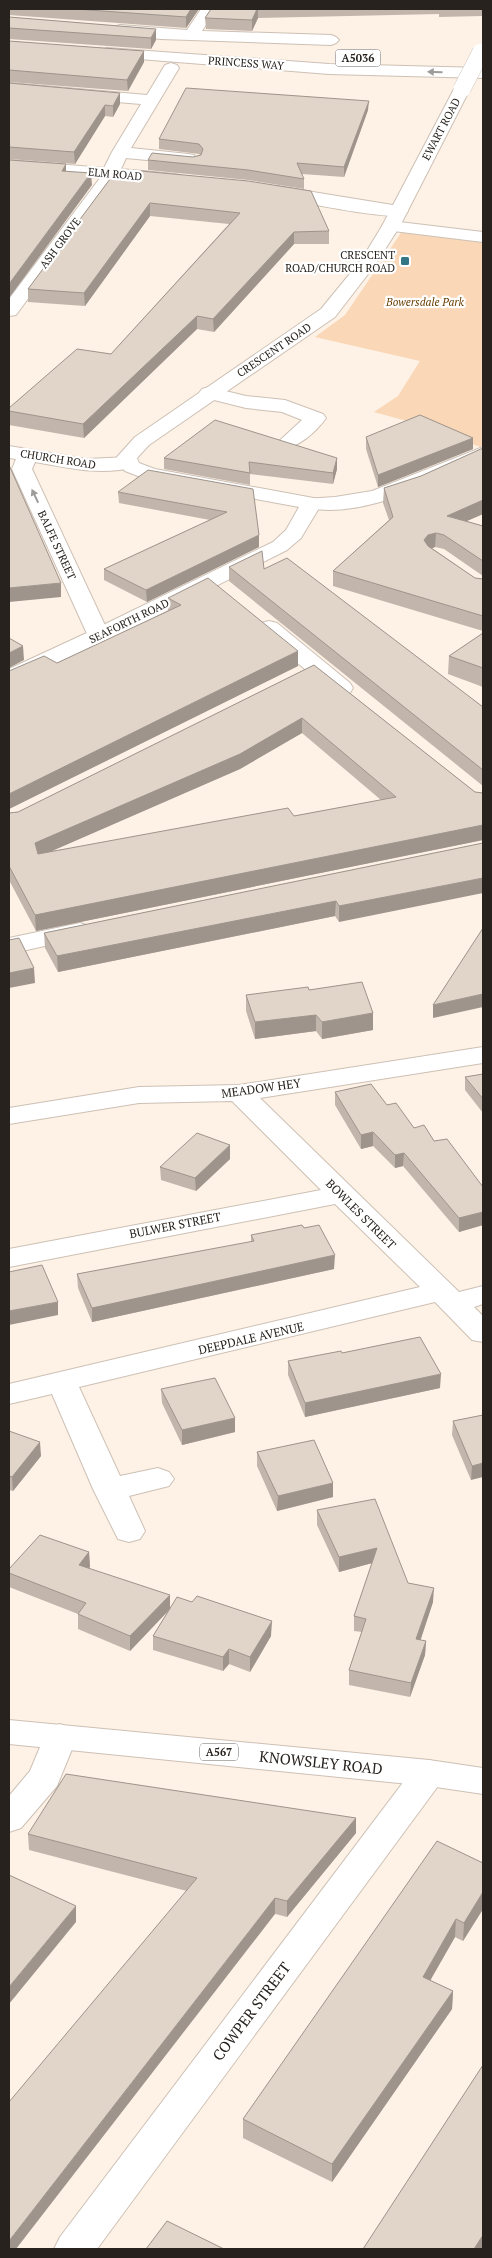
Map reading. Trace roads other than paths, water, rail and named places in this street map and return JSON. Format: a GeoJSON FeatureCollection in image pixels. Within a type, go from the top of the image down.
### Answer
{"type":"FeatureCollection","features":[{"type":"Feature","properties":{"kind":"main road"},"geometry":{"type":"LineString","coordinates":[[208,9],[192,35],[332,40]]}},
{"type":"Feature","properties":{"kind":"main road","name":"PRINCESS WAY"},"geometry":{"type":"LineString","coordinates":[[192,35],[102,35],[278,54],[483,54]]}},
{"type":"Feature","properties":{"kind":"main road","name":"PRINCESS WAY"},"geometry":{"type":"LineString","coordinates":[[88,51],[329,68],[483,74]]}},
{"type":"Feature","properties":{"kind":"main road","name":"EWART ROAD"},"geometry":{"type":"LineString","coordinates":[[395,218],[462,89],[483,54]]}},
{"type":"Feature","properties":{"kind":"main road","name":"ASH GROVE"},"geometry":{"type":"LineString","coordinates":[[9,311],[108,179],[108,174],[120,152],[171,68]]}},
{"type":"Feature","properties":{"kind":"main road"},"geometry":{"type":"LineString","coordinates":[[9,88],[156,94],[180,90]]}},
{"type":"Feature","properties":{"kind":"main road"},"geometry":{"type":"LineString","coordinates":[[120,152],[193,160]]}},
{"type":"Feature","properties":{"kind":"main road","name":"ELM ROAD"},"geometry":{"type":"LineString","coordinates":[[9,165],[186,180]]}},
{"type":"Feature","properties":{"kind":"main road"},"geometry":{"type":"LineString","coordinates":[[263,189],[363,208],[395,218],[483,237]]}},
{"type":"Feature","properties":{"kind":"main road","name":"CRESCENT ROAD"},"geometry":{"type":"LineString","coordinates":[[128,463],[126,457],[142,440],[328,313],[369,262],[395,218]]}},
{"type":"Feature","properties":{"kind":"main road"},"geometry":{"type":"LineString","coordinates":[[209,393],[246,402],[285,406],[316,418],[287,443]]}},
{"type":"Feature","properties":{"kind":"main road","name":"CHURCH ROAD"},"geometry":{"type":"LineString","coordinates":[[18,453],[87,465],[128,463],[140,471],[164,477],[312,503]]}},
{"type":"Feature","properties":{"kind":"main road","name":"BALFE STREET"},"geometry":{"type":"LineString","coordinates":[[18,453],[22,469],[99,636]]}},
{"type":"Feature","properties":{"kind":"main road"},"geometry":{"type":"LineString","coordinates":[[312,503],[341,504],[372,499],[483,453]]}},
{"type":"Feature","properties":{"kind":"main road","name":"SEAFORTH ROAD"},"geometry":{"type":"LineString","coordinates":[[9,677],[99,636],[219,587],[288,540],[297,529],[312,503]]}},
{"type":"Feature","properties":{"kind":"main road"},"geometry":{"type":"LineString","coordinates":[[256,618],[307,672],[362,703]]}},
{"type":"Feature","properties":{"kind":"main road"},"geometry":{"type":"LineString","coordinates":[[9,946],[106,926]]}},
{"type":"Feature","properties":{"kind":"main road","name":"MEADOW HEY"},"geometry":{"type":"LineString","coordinates":[[9,1116],[139,1095],[239,1093],[483,1055]]}},
{"type":"Feature","properties":{"kind":"main road","name":"BOWLES STREET"},"geometry":{"type":"LineString","coordinates":[[239,1093],[483,1333]]}},
{"type":"Feature","properties":{"kind":"main road","name":"BULWER STREET"},"geometry":{"type":"LineString","coordinates":[[9,1258],[342,1194]]}},
{"type":"Feature","properties":{"kind":"main road","name":"DEEPDALE AVENUE"},"geometry":{"type":"LineString","coordinates":[[9,1394],[446,1298],[483,1295]]}},
{"type":"Feature","properties":{"kind":"main road"},"geometry":{"type":"LineString","coordinates":[[62,1383],[129,1531]]}},
{"type":"Feature","properties":{"kind":"main road"},"geometry":{"type":"LineString","coordinates":[[109,1489],[158,1479]]}},
{"type":"Feature","properties":{"kind":"main road","name":"KNOWSLEY ROAD"},"geometry":{"type":"LineString","coordinates":[[9,1732],[430,1773],[483,1781]]}},
{"type":"Feature","properties":{"kind":"main road"},"geometry":{"type":"LineString","coordinates":[[9,1819],[45,1777],[60,1737]]}},
{"type":"Feature","properties":{"kind":"main road","name":"COWPER STREET"},"geometry":{"type":"LineString","coordinates":[[74,2249],[430,1773]]}},
{"type":"Feature","properties":{"kind":"place","name":"CRESCENT ROAD/CHURCH ROAD"},"geometry":{"type":"Point","coordinates":[405,261]}},
{"type":"Feature","properties":{"kind":"park label","name":"Bowersdale Park"},"geometry":{"type":"Point","coordinates":[425,302]}}]}
